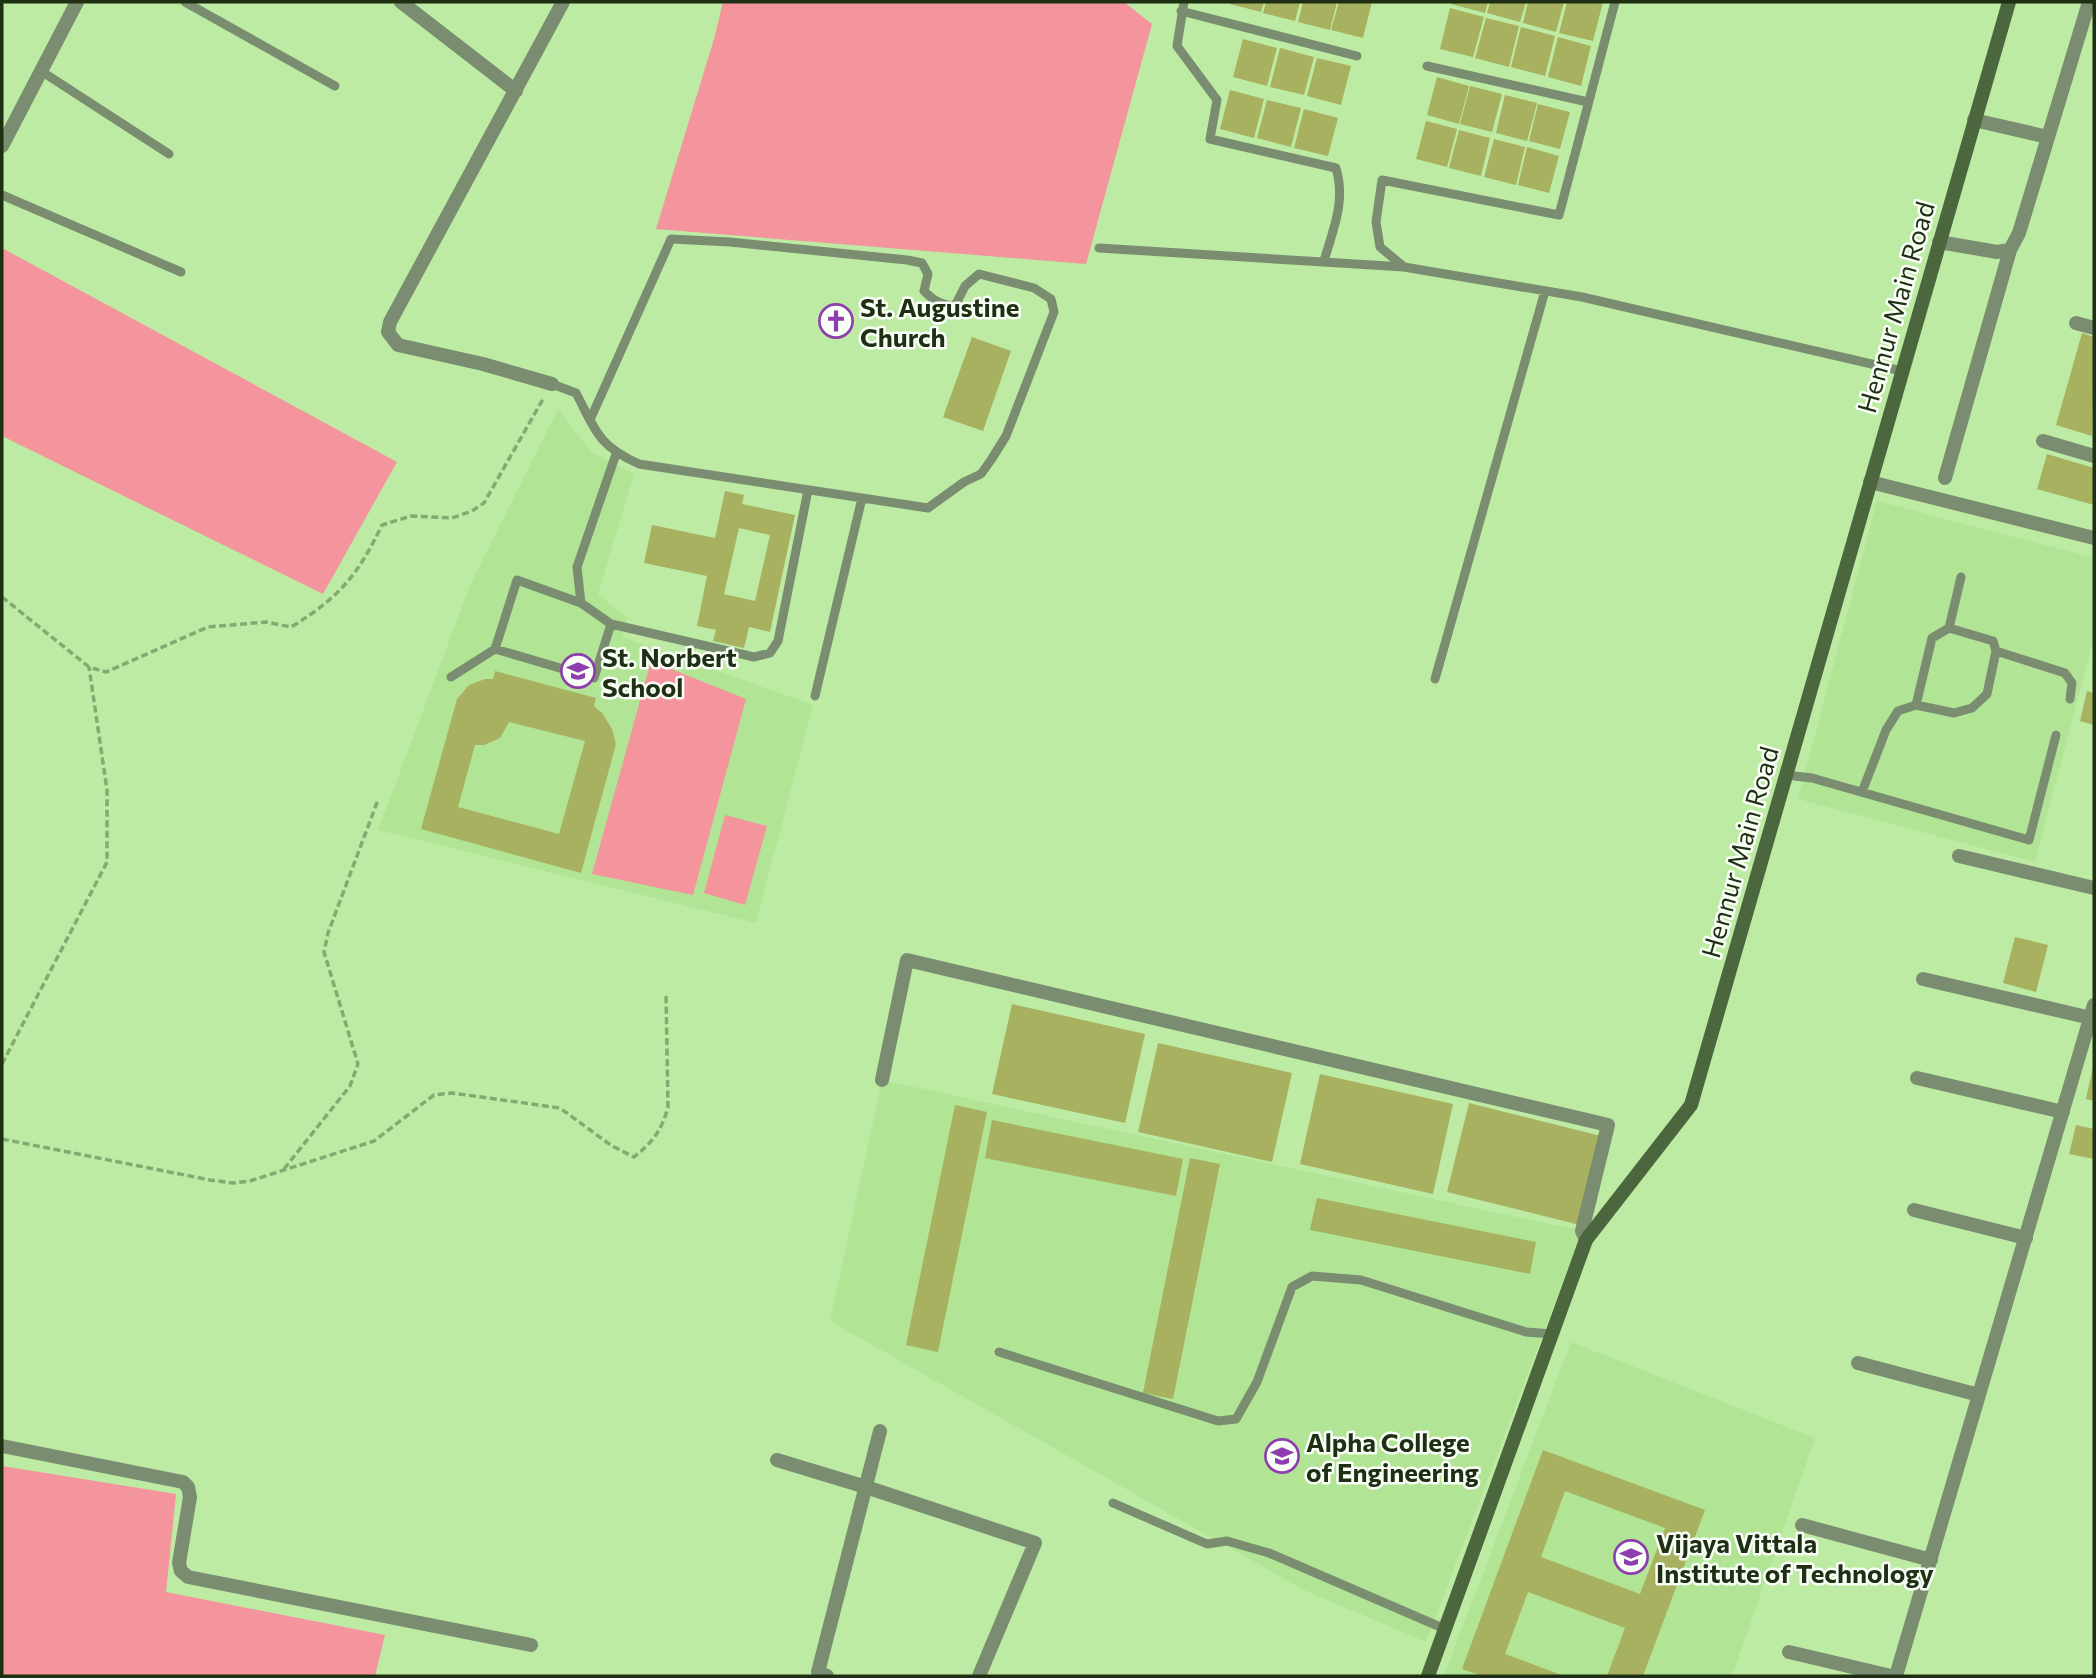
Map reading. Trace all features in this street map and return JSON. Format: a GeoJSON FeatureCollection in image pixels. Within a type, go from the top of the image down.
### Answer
{"type":"FeatureCollection","features":[{"type":"Feature","properties":{"kind":"main road","name":"Hennur Main Road"},"geometry":{"type":"LineString","coordinates":[[1428,1676],[1586,1240],[1691,1105],[2008,2]]}},
{"type":"Feature","properties":{"kind":"street"},"geometry":{"type":"LineString","coordinates":[[2,146],[77,2]]}},
{"type":"Feature","properties":{"kind":"street"},"geometry":{"type":"LineString","coordinates":[[401,2],[516,91]]}},
{"type":"Feature","properties":{"kind":"street"},"geometry":{"type":"LineString","coordinates":[[552,384],[483,364],[398,345],[387,332],[564,2]]}},
{"type":"Feature","properties":{"kind":"street"},"geometry":{"type":"LineString","coordinates":[[1945,478],[2011,250],[2089,2]]}},
{"type":"Feature","properties":{"kind":"street"},"geometry":{"type":"LineString","coordinates":[[1975,120],[2048,137]]}},
{"type":"Feature","properties":{"kind":"street"},"geometry":{"type":"LineString","coordinates":[[1939,242],[1997,252],[2011,250]]}},
{"type":"Feature","properties":{"kind":"street"},"geometry":{"type":"LineString","coordinates":[[2076,323],[2094,328]]}},
{"type":"Feature","properties":{"kind":"street"},"geometry":{"type":"LineString","coordinates":[[2043,441],[2094,456]]}},
{"type":"Feature","properties":{"kind":"street"},"geometry":{"type":"LineString","coordinates":[[1870,482],[2094,538]]}},
{"type":"Feature","properties":{"kind":"street"},"geometry":{"type":"LineString","coordinates":[[1958,856],[2094,888]]}},
{"type":"Feature","properties":{"kind":"street"},"geometry":{"type":"LineString","coordinates":[[882,1080],[907,960],[1608,1125],[1582,1231],[1586,1240]]}},
{"type":"Feature","properties":{"kind":"street"},"geometry":{"type":"LineString","coordinates":[[1789,1652],[1894,1676],[1931,1560],[2092,1012],[1923,979]]}},
{"type":"Feature","properties":{"kind":"street"},"geometry":{"type":"LineString","coordinates":[[1917,1078],[2063,1112]]}},
{"type":"Feature","properties":{"kind":"street"},"geometry":{"type":"LineString","coordinates":[[1914,1210],[2026,1238]]}},
{"type":"Feature","properties":{"kind":"street"},"geometry":{"type":"LineString","coordinates":[[1858,1363],[1979,1395]]}},
{"type":"Feature","properties":{"kind":"street"},"geometry":{"type":"LineString","coordinates":[[827,1676],[818,1672],[880,1431]]}},
{"type":"Feature","properties":{"kind":"street"},"geometry":{"type":"LineString","coordinates":[[2,1446],[183,1482],[188,1487],[190,1497],[179,1563],[181,1571],[188,1577],[531,1645]]}},
{"type":"Feature","properties":{"kind":"street"},"geometry":{"type":"LineString","coordinates":[[776,1460],[1035,1544],[979,1676]]}},
{"type":"Feature","properties":{"kind":"street"},"geometry":{"type":"LineString","coordinates":[[1802,1525],[1931,1560]]}},
{"type":"Feature","properties":{"kind":"lane"},"geometry":{"type":"LineString","coordinates":[[185,2],[335,86]]}},
{"type":"Feature","properties":{"kind":"lane"},"geometry":{"type":"LineString","coordinates":[[1404,267],[1380,247],[1376,222],[1382,180],[1559,215],[1615,2]]}},
{"type":"Feature","properties":{"kind":"lane"},"geometry":{"type":"LineString","coordinates":[[1324,261],[1340,203],[1341,186],[1336,168],[1210,139],[1217,100],[1177,46],[1183,6],[1357,56]]}},
{"type":"Feature","properties":{"kind":"lane"},"geometry":{"type":"LineString","coordinates":[[1427,66],[1588,102]]}},
{"type":"Feature","properties":{"kind":"lane"},"geometry":{"type":"LineString","coordinates":[[41,71],[169,154]]}},
{"type":"Feature","properties":{"kind":"lane"},"geometry":{"type":"LineString","coordinates":[[2,195],[181,272]]}},
{"type":"Feature","properties":{"kind":"lane"},"geometry":{"type":"LineString","coordinates":[[552,384],[576,393],[590,420],[603,442],[616,454],[639,464],[928,508],[964,482],[981,474],[1006,436],[1054,312],[1051,299],[1034,288],[979,274],[965,286],[955,306],[945,305],[935,301],[924,291],[928,274],[922,263],[730,242],[671,239],[590,420]]}},
{"type":"Feature","properties":{"kind":"lane"},"geometry":{"type":"LineString","coordinates":[[1100,248],[1404,267],[1582,297],[1902,371]]}},
{"type":"Feature","properties":{"kind":"lane"},"geometry":{"type":"LineString","coordinates":[[1435,678],[1545,291]]}},
{"type":"Feature","properties":{"kind":"lane"},"geometry":{"type":"LineString","coordinates":[[581,603],[577,567],[616,454]]}},
{"type":"Feature","properties":{"kind":"lane"},"geometry":{"type":"LineString","coordinates":[[451,677],[495,649],[517,580],[581,603],[611,624],[754,657],[770,653],[778,641],[808,490]]}},
{"type":"Feature","properties":{"kind":"lane"},"geometry":{"type":"LineString","coordinates":[[815,696],[862,498]]}},
{"type":"Feature","properties":{"kind":"lane"},"geometry":{"type":"LineString","coordinates":[[1949,628],[1961,577]]}},
{"type":"Feature","properties":{"kind":"lane"},"geometry":{"type":"LineString","coordinates":[[495,649],[594,678],[611,624]]}},
{"type":"Feature","properties":{"kind":"lane"},"geometry":{"type":"LineString","coordinates":[[1862,792],[1886,730],[1898,710],[1916,705],[1955,713],[1972,708],[1987,694],[1996,651],[1993,641],[1949,628],[1932,638],[1916,705]]}},
{"type":"Feature","properties":{"kind":"lane"},"geometry":{"type":"LineString","coordinates":[[1996,651],[2065,673],[2072,683],[2070,698]]}},
{"type":"Feature","properties":{"kind":"lane"},"geometry":{"type":"LineString","coordinates":[[1786,775],[1812,778],[2029,840],[2056,735]]}},
{"type":"Feature","properties":{"kind":"lane"},"geometry":{"type":"LineString","coordinates":[[999,1352],[1218,1421],[1236,1419],[1257,1382],[1292,1287],[1312,1276],[1361,1280],[1526,1332],[1552,1335]]}},
{"type":"Feature","properties":{"kind":"lane"},"geometry":{"type":"LineString","coordinates":[[1113,1503],[1207,1544],[1227,1541],[1269,1553],[1445,1629]]}},
{"type":"Feature","properties":{"kind":"path"},"geometry":{"type":"LineString","coordinates":[[2,597],[89,667],[106,672],[208,627],[266,622],[291,626],[320,609],[345,588],[369,553],[382,525],[411,516],[452,518],[472,511],[484,503],[552,384]]}},
{"type":"Feature","properties":{"kind":"path"},"geometry":{"type":"LineString","coordinates":[[2,1064],[107,862],[107,790],[89,667]]}},
{"type":"Feature","properties":{"kind":"path"},"geometry":{"type":"LineString","coordinates":[[283,1171],[349,1086],[358,1064],[324,952],[328,933],[378,800]]}},
{"type":"Feature","properties":{"kind":"path"},"geometry":{"type":"LineString","coordinates":[[2,1139],[233,1183],[250,1181],[374,1141],[434,1095],[452,1093],[560,1108],[612,1146],[634,1157],[652,1143],[668,1107],[666,994]]}},
{"type":"Feature","properties":{"kind":"shaded area"},"geometry":{"type":"Polygon","coordinates":[[[723,2],[1124,2],[1152,24],[1086,264],[656,229],[723,2]]]}},
{"type":"Feature","properties":{"kind":"shaded area"},"geometry":{"type":"Polygon","coordinates":[[[2,248],[397,462],[323,594],[2,436],[2,248]]]}},
{"type":"Feature","properties":{"kind":"shaded area","name":"St. Norbert School"},"geometry":{"type":"Polygon","coordinates":[[[558,409],[591,452],[634,474],[598,594],[627,618],[622,637],[813,705],[756,923],[378,830],[471,583],[558,409]]]}},
{"type":"Feature","properties":{"kind":"shaded area"},"geometry":{"type":"Polygon","coordinates":[[[1877,501],[2094,558],[2094,637],[2035,862],[1798,799],[1877,501]]]}},
{"type":"Feature","properties":{"kind":"shaded area"},"geometry":{"type":"Polygon","coordinates":[[[651,661],[746,699],[693,895],[592,874],[651,661]]]}},
{"type":"Feature","properties":{"kind":"shaded area"},"geometry":{"type":"Polygon","coordinates":[[[725,815],[767,826],[745,905],[704,893],[725,815]]]}},
{"type":"Feature","properties":{"kind":"shaded area","name":"Alpha College of Engineering"},"geometry":{"type":"Polygon","coordinates":[[[882,1080],[1582,1231],[1426,1642],[1304,1590],[830,1321],[882,1080]]]}},
{"type":"Feature","properties":{"kind":"shaded area","name":"Vijaya Vittala Institute of Technology"},"geometry":{"type":"Polygon","coordinates":[[[1571,1342],[1815,1438],[1732,1676],[1444,1676],[1571,1342]]]}},
{"type":"Feature","properties":{"kind":"shaded area"},"geometry":{"type":"Polygon","coordinates":[[[2,1466],[176,1494],[166,1592],[385,1635],[375,1676],[2,1676],[2,1466]]]}},
{"type":"Feature","properties":{"kind":"building"},"geometry":{"type":"Polygon","coordinates":[[[1230,2],[1264,2],[1261,12],[1230,2]]]}},
{"type":"Feature","properties":{"kind":"building"},"geometry":{"type":"Polygon","coordinates":[[[1266,2],[1300,2],[1295,21],[1263,13],[1266,2]]]}},
{"type":"Feature","properties":{"kind":"building"},"geometry":{"type":"Polygon","coordinates":[[[1303,2],[1337,2],[1330,30],[1298,22],[1303,2]]]}},
{"type":"Feature","properties":{"kind":"building"},"geometry":{"type":"Polygon","coordinates":[[[1339,2],[1372,2],[1363,38],[1331,30],[1339,2]]]}},
{"type":"Feature","properties":{"kind":"building"},"geometry":{"type":"Polygon","coordinates":[[[1488,2],[1485,13],[1451,4],[1488,2]]]}},
{"type":"Feature","properties":{"kind":"building"},"geometry":{"type":"Polygon","coordinates":[[[1490,2],[1526,2],[1520,22],[1487,13],[1490,2]]]}},
{"type":"Feature","properties":{"kind":"building"},"geometry":{"type":"Polygon","coordinates":[[[1528,2],[1564,2],[1556,32],[1523,23],[1528,2]]]}},
{"type":"Feature","properties":{"kind":"building"},"geometry":{"type":"Polygon","coordinates":[[[1567,2],[1603,2],[1593,41],[1559,33],[1567,2]]]}},
{"type":"Feature","properties":{"kind":"building"},"geometry":{"type":"Polygon","coordinates":[[[1450,8],[1484,17],[1473,57],[1440,49],[1450,8]]]}},
{"type":"Feature","properties":{"kind":"building"},"geometry":{"type":"Polygon","coordinates":[[[1486,18],[1519,26],[1509,67],[1475,58],[1486,18]]]}},
{"type":"Feature","properties":{"kind":"building"},"geometry":{"type":"Polygon","coordinates":[[[1521,27],[1555,36],[1545,76],[1511,67],[1521,27]]]}},
{"type":"Feature","properties":{"kind":"building"},"geometry":{"type":"Polygon","coordinates":[[[1558,37],[1591,46],[1581,86],[1548,77],[1558,37]]]}},
{"type":"Feature","properties":{"kind":"building"},"geometry":{"type":"Polygon","coordinates":[[[1243,39],[1277,48],[1267,86],[1233,77],[1243,39]]]}},
{"type":"Feature","properties":{"kind":"building"},"geometry":{"type":"Polygon","coordinates":[[[1280,48],[1314,57],[1304,95],[1270,87],[1280,48]]]}},
{"type":"Feature","properties":{"kind":"building"},"geometry":{"type":"Polygon","coordinates":[[[1317,58],[1351,66],[1341,105],[1307,96],[1317,58]]]}},
{"type":"Feature","properties":{"kind":"building"},"geometry":{"type":"Polygon","coordinates":[[[1437,77],[1469,86],[1459,124],[1427,115],[1437,77]]]}},
{"type":"Feature","properties":{"kind":"building"},"geometry":{"type":"Polygon","coordinates":[[[1470,86],[1502,94],[1492,132],[1460,124],[1470,86]]]}},
{"type":"Feature","properties":{"kind":"building"},"geometry":{"type":"Polygon","coordinates":[[[1230,90],[1264,99],[1254,138],[1220,129],[1230,90]]]}},
{"type":"Feature","properties":{"kind":"building"},"geometry":{"type":"Polygon","coordinates":[[[1505,95],[1537,103],[1527,141],[1496,133],[1505,95]]]}},
{"type":"Feature","properties":{"kind":"building"},"geometry":{"type":"Polygon","coordinates":[[[1267,100],[1301,108],[1291,147],[1257,138],[1267,100]]]}},
{"type":"Feature","properties":{"kind":"building"},"geometry":{"type":"Polygon","coordinates":[[[1538,104],[1570,112],[1560,149],[1529,141],[1538,104]]]}},
{"type":"Feature","properties":{"kind":"building"},"geometry":{"type":"Polygon","coordinates":[[[1304,109],[1338,118],[1328,156],[1294,148],[1304,109]]]}},
{"type":"Feature","properties":{"kind":"building"},"geometry":{"type":"Polygon","coordinates":[[[1426,121],[1457,129],[1447,167],[1416,159],[1426,121]]]}},
{"type":"Feature","properties":{"kind":"building"},"geometry":{"type":"Polygon","coordinates":[[[1459,130],[1490,138],[1481,176],[1449,168],[1459,130]]]}},
{"type":"Feature","properties":{"kind":"building"},"geometry":{"type":"Polygon","coordinates":[[[1494,139],[1525,147],[1516,185],[1484,177],[1494,139]]]}},
{"type":"Feature","properties":{"kind":"building"},"geometry":{"type":"Polygon","coordinates":[[[1527,147],[1559,156],[1549,193],[1518,185],[1527,147]]]}},
{"type":"Feature","properties":{"kind":"building"},"geometry":{"type":"Polygon","coordinates":[[[2082,333],[2094,337],[2092,436],[2056,425],[2082,333]]]}},
{"type":"Feature","properties":{"kind":"building"},"geometry":{"type":"Polygon","coordinates":[[[972,337],[1011,351],[983,431],[943,417],[972,337]]]}},
{"type":"Feature","properties":{"kind":"building"},"geometry":{"type":"Polygon","coordinates":[[[2047,454],[2094,468],[2094,505],[2037,489],[2047,454]]]}},
{"type":"Feature","properties":{"kind":"building"},"geometry":{"type":"Polygon","coordinates":[[[725,491],[744,495],[742,504],[795,515],[770,632],[749,627],[744,648],[713,641],[716,630],[697,626],[707,576],[644,563],[652,525],[715,538],[725,491]],[[739,528],[724,594],[755,601],[770,535],[739,528]]]}},
{"type":"Feature","properties":{"kind":"building"},"geometry":{"type":"Polygon","coordinates":[[[495,671],[596,698],[594,706],[612,729],[616,744],[581,873],[421,829],[457,699],[469,685],[493,679],[495,671]],[[509,722],[500,738],[484,745],[475,745],[458,807],[559,834],[585,741],[509,722]]]}},
{"type":"Feature","properties":{"kind":"building"},"geometry":{"type":"Polygon","coordinates":[[[2087,691],[2094,693],[2094,725],[2080,721],[2087,691]]]}},
{"type":"Feature","properties":{"kind":"building"},"geometry":{"type":"Polygon","coordinates":[[[2015,937],[2048,945],[2036,992],[2003,983],[2015,937]]]}},
{"type":"Feature","properties":{"kind":"building"},"geometry":{"type":"Polygon","coordinates":[[[1012,1004],[1145,1034],[1125,1123],[992,1094],[1012,1004]]]}},
{"type":"Feature","properties":{"kind":"building"},"geometry":{"type":"Polygon","coordinates":[[[1158,1043],[1292,1073],[1272,1162],[1138,1132],[1158,1043]]]}},
{"type":"Feature","properties":{"kind":"building"},"geometry":{"type":"Polygon","coordinates":[[[2094,1067],[2094,1101],[2086,1099],[2094,1067]]]}},
{"type":"Feature","properties":{"kind":"building"},"geometry":{"type":"Polygon","coordinates":[[[1320,1074],[1453,1104],[1433,1194],[1300,1164],[1320,1074]]]}},
{"type":"Feature","properties":{"kind":"building"},"geometry":{"type":"Polygon","coordinates":[[[1469,1103],[1601,1136],[1580,1225],[1447,1192],[1469,1103]]]}},
{"type":"Feature","properties":{"kind":"building"},"geometry":{"type":"Polygon","coordinates":[[[955,1105],[987,1112],[938,1352],[906,1345],[955,1105]]]}},
{"type":"Feature","properties":{"kind":"building"},"geometry":{"type":"Polygon","coordinates":[[[992,1120],[1183,1159],[1176,1196],[985,1158],[992,1120]]]}},
{"type":"Feature","properties":{"kind":"building"},"geometry":{"type":"Polygon","coordinates":[[[2076,1125],[2094,1129],[2094,1159],[2069,1154],[2076,1125]]]}},
{"type":"Feature","properties":{"kind":"building"},"geometry":{"type":"Polygon","coordinates":[[[1190,1158],[1220,1164],[1173,1399],[1143,1393],[1190,1158]]]}},
{"type":"Feature","properties":{"kind":"building"},"geometry":{"type":"Polygon","coordinates":[[[1317,1198],[1536,1242],[1530,1274],[1310,1230],[1317,1198]]]}},
{"type":"Feature","properties":{"kind":"building"},"geometry":{"type":"Polygon","coordinates":[[[1543,1450],[1705,1510],[1643,1676],[1607,1676],[1625,1628],[1528,1592],[1505,1654],[1564,1676],[1482,1676],[1462,1669],[1543,1450]],[[1565,1491],[1541,1557],[1640,1594],[1665,1528],[1565,1491]]]}},
{"type":"Feature","properties":{"kind":"place","name":"St. Augustine Church"},"geometry":{"type":"Point","coordinates":[836,321]}},
{"type":"Feature","properties":{"kind":"place","name":"St. Norbert School"},"geometry":{"type":"Point","coordinates":[578,671]}},
{"type":"Feature","properties":{"kind":"place","name":"Alpha College of Engineering"},"geometry":{"type":"Point","coordinates":[1282,1456]}},
{"type":"Feature","properties":{"kind":"place","name":"Vijaya Vittala Institute of Technology"},"geometry":{"type":"Point","coordinates":[1631,1557]}}]}
